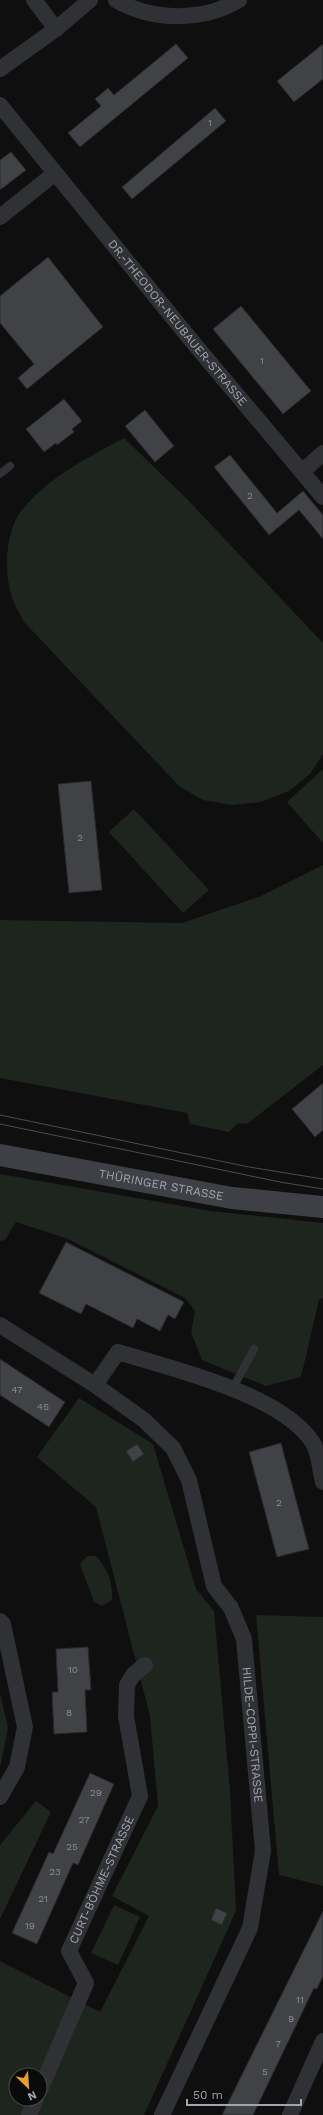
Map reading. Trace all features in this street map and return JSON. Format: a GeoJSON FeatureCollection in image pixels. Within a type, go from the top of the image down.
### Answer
{"type":"FeatureCollection","features":[{"type":"Feature","properties":{"kind":"main road","name":"THÜRINGER STRASSE"},"geometry":{"type":"LineString","coordinates":[[0,1155],[232,1198],[323,1207]]}},
{"type":"Feature","properties":{"kind":"street"},"geometry":{"type":"LineString","coordinates":[[34,0],[56,29]]}},
{"type":"Feature","properties":{"kind":"street"},"geometry":{"type":"LineString","coordinates":[[0,69],[56,29],[90,0]]}},
{"type":"Feature","properties":{"kind":"street"},"geometry":{"type":"LineString","coordinates":[[116,0],[131,9],[180,17],[225,8],[239,0]]}},
{"type":"Feature","properties":{"kind":"street","name":"DR.-THEODOR-NEUBAUER-STRASSE"},"geometry":{"type":"LineString","coordinates":[[0,105],[54,174],[323,497]]}},
{"type":"Feature","properties":{"kind":"street"},"geometry":{"type":"LineString","coordinates":[[0,217],[54,174]]}},
{"type":"Feature","properties":{"kind":"street"},"geometry":{"type":"LineString","coordinates":[[302,472],[323,453]]}},
{"type":"Feature","properties":{"kind":"street","name":"HILDE-COPPI-STRASSE"},"geometry":{"type":"LineString","coordinates":[[0,1325],[95,1385],[144,1420],[173,1448],[189,1480],[214,1586],[231,1608],[244,1639],[263,1851],[250,1928],[162,2115]]}},
{"type":"Feature","properties":{"kind":"street"},"geometry":{"type":"LineString","coordinates":[[95,1385],[118,1352],[233,1388],[295,1421],[314,1444],[323,1482]]}},
{"type":"Feature","properties":{"kind":"street"},"geometry":{"type":"LineString","coordinates":[[0,1621],[3,1624],[25,1727],[17,1767],[0,1797]]}},
{"type":"Feature","properties":{"kind":"street","name":"CURT-BÖHME-STRASSE"},"geometry":{"type":"LineString","coordinates":[[48,2071],[86,1983],[69,1951],[140,1796],[126,1716],[127,1685],[133,1675],[145,1665]]}},
{"type":"Feature","properties":{"kind":"street"},"geometry":{"type":"LineString","coordinates":[[290,2115],[323,2041]]}},
{"type":"Feature","properties":{"kind":"lane"},"geometry":{"type":"LineString","coordinates":[[0,474],[10,466]]}},
{"type":"Feature","properties":{"kind":"lane"},"geometry":{"type":"LineString","coordinates":[[233,1388],[254,1349]]}},
{"type":"Feature","properties":{"kind":"shaded area"},"geometry":{"type":"Polygon","coordinates":[[[124,438],[185,497],[323,643],[323,754],[310,774],[289,791],[260,802],[232,805],[203,800],[179,786],[24,622],[12,598],[7,575],[8,549],[10,537],[19,514],[36,495],[59,476],[85,459],[124,438]]]}},
{"type":"Feature","properties":{"kind":"shaded area"},"geometry":{"type":"Polygon","coordinates":[[[323,769],[323,843],[287,802],[323,769]]]}},
{"type":"Feature","properties":{"kind":"shaded area"},"geometry":{"type":"Polygon","coordinates":[[[134,809],[209,890],[183,913],[109,832],[134,809]]]}},
{"type":"Feature","properties":{"kind":"shaded area"},"geometry":{"type":"Polygon","coordinates":[[[323,865],[323,1065],[247,1124],[238,1123],[229,1132],[190,1124],[187,1113],[0,1078],[0,920],[182,923],[261,896],[323,865]]]}},
{"type":"Feature","properties":{"kind":"shaded area"},"geometry":{"type":"Polygon","coordinates":[[[0,1174],[211,1211],[323,1223],[323,1298],[319,1300],[301,1377],[266,1386],[202,1360],[191,1332],[195,1311],[185,1298],[68,1239],[16,1222],[5,1240],[0,1241],[0,1174]]]}},
{"type":"Feature","properties":{"kind":"shaded area"},"geometry":{"type":"Polygon","coordinates":[[[79,1398],[153,1444],[196,1589],[214,1611],[230,1790],[236,1911],[144,2115],[0,2115],[0,1961],[100,2012],[149,1916],[112,1896],[158,1806],[150,1716],[96,1507],[37,1457],[79,1398]]]}},
{"type":"Feature","properties":{"kind":"shaded area"},"geometry":{"type":"Polygon","coordinates":[[[87,1556],[96,1556],[107,1571],[111,1581],[112,1600],[102,1606],[94,1602],[80,1564],[87,1556]]]}},
{"type":"Feature","properties":{"kind":"shaded area"},"geometry":{"type":"Polygon","coordinates":[[[256,1615],[323,1617],[323,1886],[279,1875],[256,1615]]]}},
{"type":"Feature","properties":{"kind":"shaded area"},"geometry":{"type":"Polygon","coordinates":[[[0,1693],[8,1728],[0,1768],[0,1693]]]}},
{"type":"Feature","properties":{"kind":"shaded area"},"geometry":{"type":"Polygon","coordinates":[[[36,1801],[51,1812],[0,1919],[0,1845],[36,1801]]]}},
{"type":"Feature","properties":{"kind":"shaded area"},"geometry":{"type":"Polygon","coordinates":[[[114,1905],[140,1917],[118,1965],[91,1953],[114,1905]]]}},
{"type":"Feature","properties":{"kind":"building"},"geometry":{"type":"Polygon","coordinates":[[[176,44],[188,58],[80,147],[68,133],[101,106],[95,99],[108,88],[114,95],[176,44]]]}},
{"type":"Feature","properties":{"kind":"building"},"geometry":{"type":"Polygon","coordinates":[[[323,44],[323,79],[294,102],[277,81],[323,44]]]}},
{"type":"Feature","properties":{"kind":"building"},"geometry":{"type":"Polygon","coordinates":[[[215,108],[226,121],[132,199],[122,187],[215,108]]]}},
{"type":"Feature","properties":{"kind":"building"},"geometry":{"type":"Polygon","coordinates":[[[11,152],[26,170],[0,190],[0,160],[11,152]]]}},
{"type":"Feature","properties":{"kind":"building"},"geometry":{"type":"Polygon","coordinates":[[[48,257],[103,327],[27,389],[18,378],[34,364],[0,323],[0,296],[48,257]]]}},
{"type":"Feature","properties":{"kind":"building"},"geometry":{"type":"Polygon","coordinates":[[[241,306],[311,391],[283,414],[213,329],[241,306]]]}},
{"type":"Feature","properties":{"kind":"building"},"geometry":{"type":"Polygon","coordinates":[[[64,399],[82,421],[72,429],[74,432],[57,445],[56,443],[44,452],[26,429],[64,399]]]}},
{"type":"Feature","properties":{"kind":"building"},"geometry":{"type":"Polygon","coordinates":[[[145,410],[174,446],[155,462],[125,426],[145,410]]]}},
{"type":"Feature","properties":{"kind":"building"},"geometry":{"type":"Polygon","coordinates":[[[230,455],[277,513],[303,491],[323,515],[323,539],[299,510],[269,535],[214,467],[230,455]]]}},
{"type":"Feature","properties":{"kind":"building"},"geometry":{"type":"Polygon","coordinates":[[[91,781],[102,890],[69,893],[58,784],[91,781]]]}},
{"type":"Feature","properties":{"kind":"building"},"geometry":{"type":"Polygon","coordinates":[[[323,1083],[323,1130],[315,1137],[292,1109],[323,1083]]]}},
{"type":"Feature","properties":{"kind":"building"},"geometry":{"type":"Polygon","coordinates":[[[66,1242],[184,1302],[175,1319],[168,1315],[160,1331],[137,1319],[133,1328],[86,1304],[81,1314],[39,1293],[66,1242]]]}},
{"type":"Feature","properties":{"kind":"building"},"geometry":{"type":"Polygon","coordinates":[[[0,1359],[65,1402],[49,1427],[0,1395],[0,1359]]]}},
{"type":"Feature","properties":{"kind":"building"},"geometry":{"type":"Polygon","coordinates":[[[281,1443],[309,1549],[277,1557],[249,1452],[281,1443]]]}},
{"type":"Feature","properties":{"kind":"building"},"geometry":{"type":"Polygon","coordinates":[[[137,1444],[144,1454],[133,1462],[126,1451],[137,1444]]]}},
{"type":"Feature","properties":{"kind":"building"},"geometry":{"type":"Polygon","coordinates":[[[88,1647],[91,1690],[85,1690],[87,1732],[54,1734],[52,1692],[58,1692],[56,1649],[88,1647]]]}},
{"type":"Feature","properties":{"kind":"building"},"geometry":{"type":"Polygon","coordinates":[[[90,1773],[114,1784],[78,1865],[73,1863],[37,1944],[12,1933],[49,1852],[53,1854],[90,1773]]]}},
{"type":"Feature","properties":{"kind":"building"},"geometry":{"type":"Polygon","coordinates":[[[216,1908],[227,1913],[222,1925],[211,1920],[216,1908]]]}},
{"type":"Feature","properties":{"kind":"building"},"geometry":{"type":"Polygon","coordinates":[[[323,1911],[323,1976],[317,1989],[314,1988],[253,2115],[222,2115],[323,1911]]]}},
{"type":"Feature","properties":{"kind":"tram line"},"geometry":{"type":"LineString","coordinates":[[0,1115],[249,1167],[323,1179]]}},
{"type":"Feature","properties":{"kind":"tram line"},"geometry":{"type":"LineString","coordinates":[[0,1124],[280,1182],[323,1189]]}}]}
